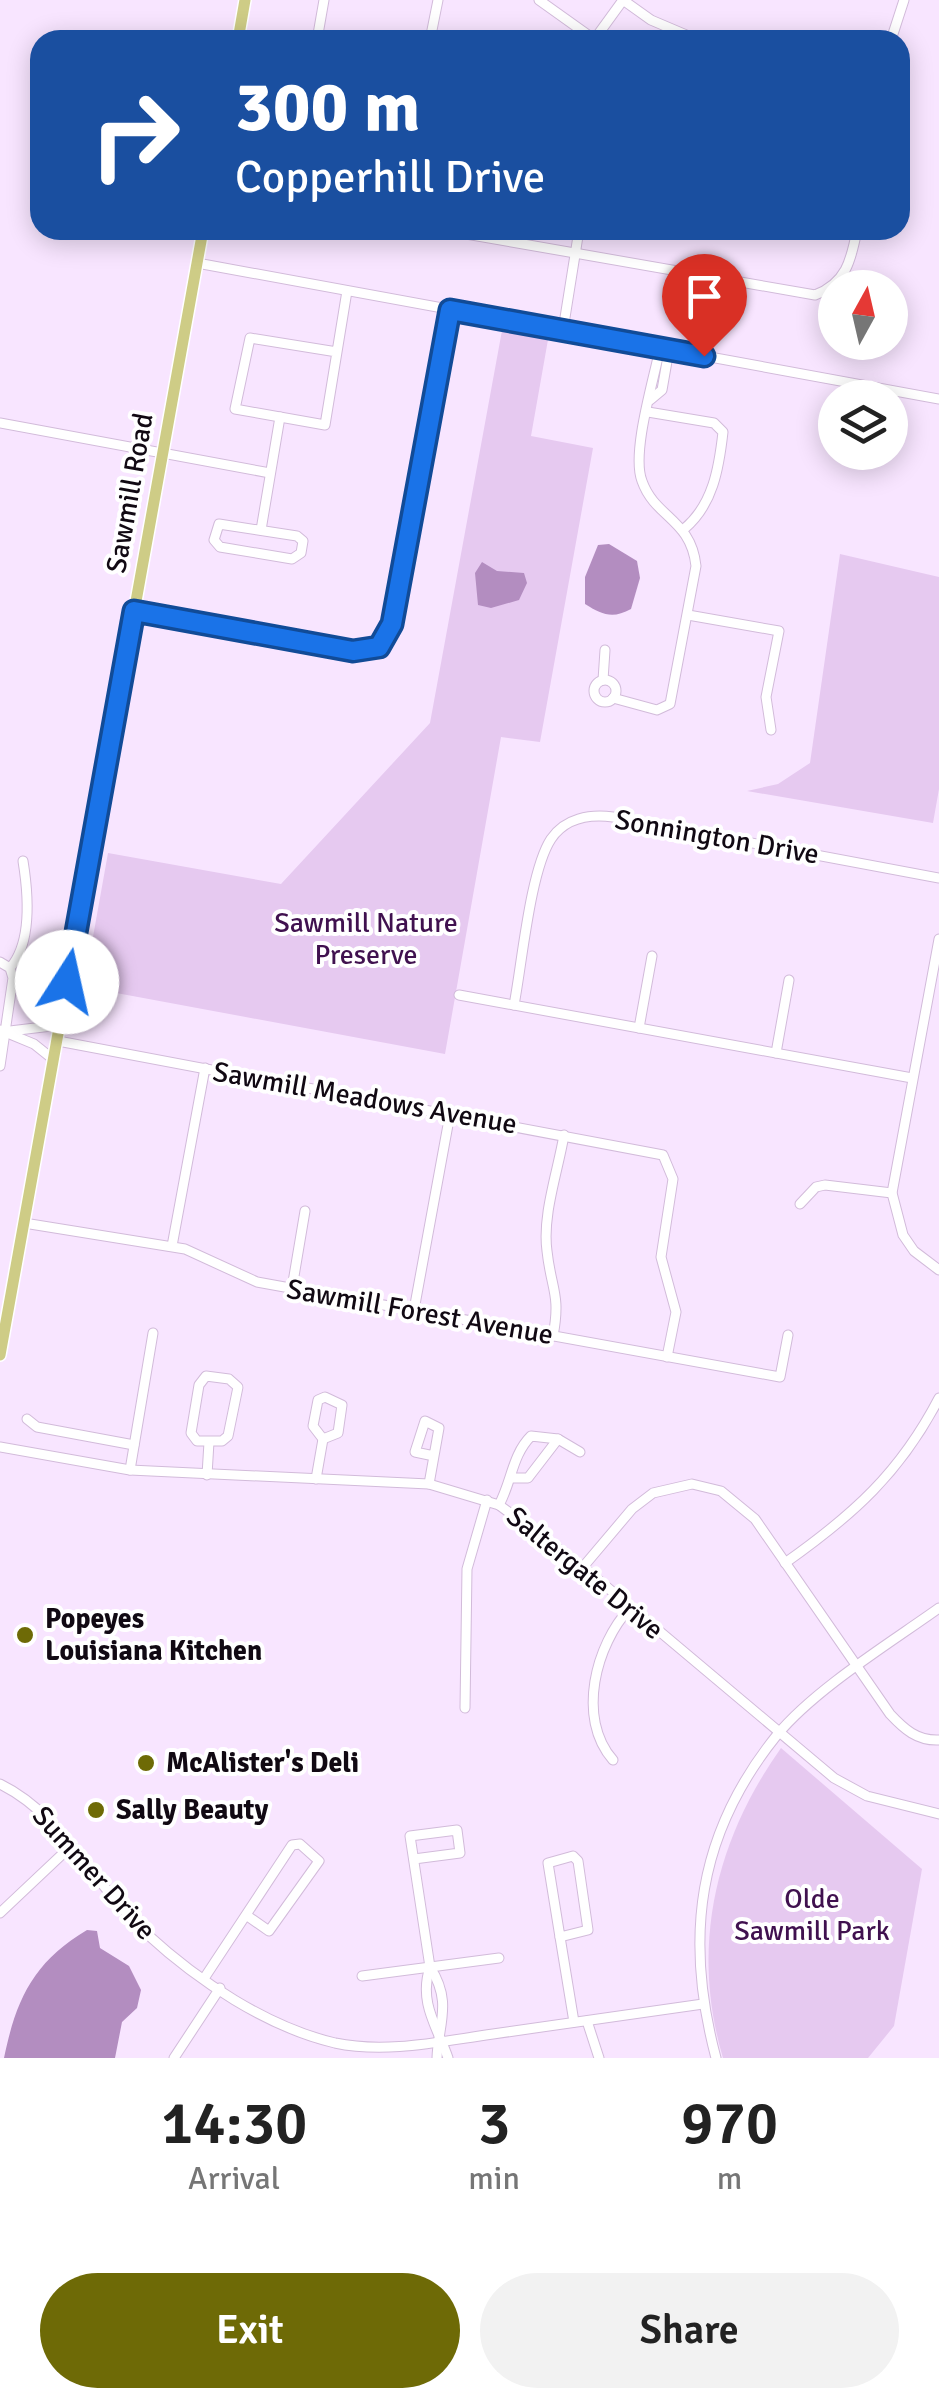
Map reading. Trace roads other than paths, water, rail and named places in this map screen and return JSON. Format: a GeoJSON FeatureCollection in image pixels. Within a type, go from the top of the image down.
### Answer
{"type":"FeatureCollection","features":[{"type":"Feature","properties":{"kind":"main road"},"geometry":{"type":"LineString","coordinates":[[240,30],[245,0]]}},
{"type":"Feature","properties":{"kind":"main road","name":"Sawmill Road"},"geometry":{"type":"LineString","coordinates":[[0,1355],[201,240]]}},
{"type":"Feature","properties":{"kind":"street"},"geometry":{"type":"LineString","coordinates":[[318,30],[324,0]]}},
{"type":"Feature","properties":{"kind":"street"},"geometry":{"type":"LineString","coordinates":[[432,30],[438,0]]}},
{"type":"Feature","properties":{"kind":"street"},"geometry":{"type":"LineString","coordinates":[[539,0],[580,30]]}},
{"type":"Feature","properties":{"kind":"street"},"geometry":{"type":"LineString","coordinates":[[601,30],[623,0],[651,20],[674,30]]}},
{"type":"Feature","properties":{"kind":"street"},"geometry":{"type":"LineString","coordinates":[[894,30],[904,0]]}},
{"type":"Feature","properties":{"kind":"street"},"geometry":{"type":"LineString","coordinates":[[498,240],[797,294],[818,292]]}},
{"type":"Feature","properties":{"kind":"street"},"geometry":{"type":"LineString","coordinates":[[563,330],[578,240]]}},
{"type":"Feature","properties":{"kind":"street"},"geometry":{"type":"LineString","coordinates":[[847,270],[854,240]]}},
{"type":"Feature","properties":{"kind":"street"},"geometry":{"type":"LineString","coordinates":[[197,263],[939,399]]}},
{"type":"Feature","properties":{"kind":"street"},"geometry":{"type":"LineString","coordinates":[[337,352],[253,337],[248,340],[234,409],[324,424],[337,352],[347,291]]}},
{"type":"Feature","properties":{"kind":"street"},"geometry":{"type":"LineString","coordinates":[[134,611],[366,652],[379,647],[392,624],[450,310]]}},
{"type":"Feature","properties":{"kind":"street"},"geometry":{"type":"LineString","coordinates":[[605,650],[602,680],[595,688],[597,698],[613,698],[656,710],[667,708],[696,566],[694,546],[684,529],[654,500],[641,480],[650,400],[664,349]]}},
{"type":"Feature","properties":{"kind":"street"},"geometry":{"type":"LineString","coordinates":[[648,412],[720,426],[722,440],[710,495],[705,508],[684,529]]}},
{"type":"Feature","properties":{"kind":"street"},"geometry":{"type":"LineString","coordinates":[[261,530],[280,417]]}},
{"type":"Feature","properties":{"kind":"street"},"geometry":{"type":"LineString","coordinates":[[0,423],[270,473]]}},
{"type":"Feature","properties":{"kind":"street"},"geometry":{"type":"LineString","coordinates":[[219,524],[261,530],[301,538],[301,553],[292,559],[214,545],[219,524]]}},
{"type":"Feature","properties":{"kind":"street"},"geometry":{"type":"LineString","coordinates":[[688,614],[779,631],[766,698],[771,730]]}},
{"type":"Feature","properties":{"kind":"street"},"geometry":{"type":"LineString","coordinates":[[602,680],[615,685],[613,698]]}},
{"type":"Feature","properties":{"kind":"street","name":"Sonnington Drive"},"geometry":{"type":"LineString","coordinates":[[514,1005],[544,853],[562,828],[584,817],[614,817],[939,878]]}},
{"type":"Feature","properties":{"kind":"street"},"geometry":{"type":"LineString","coordinates":[[0,1066],[5,965],[16,960],[26,919],[28,893],[23,861]]}},
{"type":"Feature","properties":{"kind":"street"},"geometry":{"type":"LineString","coordinates":[[939,939],[892,1194],[903,1235],[914,1251],[939,1270]]}},
{"type":"Feature","properties":{"kind":"street"},"geometry":{"type":"LineString","coordinates":[[640,1028],[652,956]]}},
{"type":"Feature","properties":{"kind":"street"},"geometry":{"type":"LineString","coordinates":[[776,1054],[789,980]]}},
{"type":"Feature","properties":{"kind":"street"},"geometry":{"type":"LineString","coordinates":[[459,995],[912,1078]]}},
{"type":"Feature","properties":{"kind":"street"},"geometry":{"type":"LineString","coordinates":[[4,1031],[60,1025]]}},
{"type":"Feature","properties":{"kind":"street"},"geometry":{"type":"LineString","coordinates":[[4,1031],[54,1060]]}},
{"type":"Feature","properties":{"kind":"street","name":"Sawmill Meadows Avenue"},"geometry":{"type":"LineString","coordinates":[[58,1041],[654,1152],[669,1162],[673,1179],[661,1258],[676,1312],[667,1357]]}},
{"type":"Feature","properties":{"kind":"street"},"geometry":{"type":"LineString","coordinates":[[172,1246],[204,1068]]}},
{"type":"Feature","properties":{"kind":"street"},"geometry":{"type":"LineString","coordinates":[[414,1310],[450,1114]]}},
{"type":"Feature","properties":{"kind":"street"},"geometry":{"type":"LineString","coordinates":[[553,1336],[559,1298],[546,1251],[547,1228],[564,1135]]}},
{"type":"Feature","properties":{"kind":"street"},"geometry":{"type":"LineString","coordinates":[[800,1204],[816,1186],[892,1194]]}},
{"type":"Feature","properties":{"kind":"street"},"geometry":{"type":"LineString","coordinates":[[292,1288],[305,1211]]}},
{"type":"Feature","properties":{"kind":"street","name":"Sawmill Forest Avenue"},"geometry":{"type":"LineString","coordinates":[[24,1223],[172,1246],[240,1277],[292,1288],[780,1377],[788,1336]]}},
{"type":"Feature","properties":{"kind":"street"},"geometry":{"type":"LineString","coordinates":[[130,1470],[153,1333]]}},
{"type":"Feature","properties":{"kind":"street"},"geometry":{"type":"LineString","coordinates":[[206,1376],[229,1379],[238,1387],[228,1436],[209,1442],[197,1441],[192,1433],[199,1384],[206,1376]]}},
{"type":"Feature","properties":{"kind":"street"},"geometry":{"type":"LineString","coordinates":[[316,1478],[323,1439],[313,1426],[318,1400],[334,1398],[342,1405],[338,1433],[323,1439]]}},
{"type":"Feature","properties":{"kind":"street"},"geometry":{"type":"LineString","coordinates":[[785,1563],[842,1523],[914,1447],[939,1398]]}},
{"type":"Feature","properties":{"kind":"street"},"geometry":{"type":"LineString","coordinates":[[27,1418],[36,1428],[134,1444]]}},
{"type":"Feature","properties":{"kind":"street"},"geometry":{"type":"LineString","coordinates":[[499,1505],[514,1478],[515,1456],[532,1436],[558,1439],[580,1452]]}},
{"type":"Feature","properties":{"kind":"street"},"geometry":{"type":"LineString","coordinates":[[514,1478],[528,1478],[558,1439]]}},
{"type":"Feature","properties":{"kind":"street"},"geometry":{"type":"LineString","coordinates":[[207,1475],[209,1442]]}},
{"type":"Feature","properties":{"kind":"street","name":"Saltergate Drive"},"geometry":{"type":"LineString","coordinates":[[0,1447],[130,1470],[429,1484],[488,1500],[583,1567],[778,1734],[849,1788],[890,1804],[939,1814]]}},
{"type":"Feature","properties":{"kind":"street"},"geometry":{"type":"LineString","coordinates":[[429,1484],[434,1456]]}},
{"type":"Feature","properties":{"kind":"street"},"geometry":{"type":"LineString","coordinates":[[583,1567],[632,1509],[652,1494],[692,1484],[734,1498],[906,1731],[927,1741],[939,1740]]}},
{"type":"Feature","properties":{"kind":"street"},"geometry":{"type":"LineString","coordinates":[[465,1708],[466,1576],[472,1542],[488,1500]]}},
{"type":"Feature","properties":{"kind":"street"},"geometry":{"type":"LineString","coordinates":[[613,1760],[598,1738],[596,1674],[604,1644],[630,1608]]}},
{"type":"Feature","properties":{"kind":"street"},"geometry":{"type":"LineString","coordinates":[[716,2058],[703,2004],[700,1912],[712,1848],[738,1794],[778,1734],[856,1667],[939,1608]]}},
{"type":"Feature","properties":{"kind":"street","name":"Summer Drive"},"geometry":{"type":"LineString","coordinates":[[0,1784],[42,1811],[128,1916],[204,1977],[275,2022],[339,2044],[394,2047],[703,2004]]}},
{"type":"Feature","properties":{"kind":"street"},"geometry":{"type":"LineString","coordinates":[[414,1858],[460,1853],[457,1830],[410,1836],[430,1968],[438,1980],[445,2027],[437,2058]]}},
{"type":"Feature","properties":{"kind":"street"},"geometry":{"type":"LineString","coordinates":[[204,1977],[294,1843],[318,1857],[319,1862],[268,1931],[246,1916]]}},
{"type":"Feature","properties":{"kind":"street"},"geometry":{"type":"LineString","coordinates":[[0,1912],[71,1846]]}},
{"type":"Feature","properties":{"kind":"street"},"geometry":{"type":"LineString","coordinates":[[560,1937],[588,1930],[578,1861],[573,1856],[548,1863],[560,1937],[574,2022]]}},
{"type":"Feature","properties":{"kind":"street"},"geometry":{"type":"LineString","coordinates":[[362,1976],[498,1958]]}},
{"type":"Feature","properties":{"kind":"street"},"geometry":{"type":"LineString","coordinates":[[174,2058],[220,1988]]}},
{"type":"Feature","properties":{"kind":"street"},"geometry":{"type":"LineString","coordinates":[[588,2021],[599,2058]]}},
{"type":"Feature","properties":{"kind":"street"},"geometry":{"type":"LineString","coordinates":[[440,2041],[448,2058]]}},
{"type":"Feature","properties":{"kind":"street"},"geometry":{"type":"LineString","coordinates":[[337,2058],[339,2044]]}},
{"type":"Feature","properties":{"kind":"place","name":"Popeyes Louisiana Kitchen"},"geometry":{"type":"Point","coordinates":[25,1635]}},
{"type":"Feature","properties":{"kind":"place","name":"McAlister's Deli"},"geometry":{"type":"Point","coordinates":[146,1763]}},
{"type":"Feature","properties":{"kind":"place","name":"Sally Beauty"},"geometry":{"type":"Point","coordinates":[96,1810]}},
{"type":"Feature","properties":{"kind":"park label","name":"Sawmill Nature Preserve"},"geometry":{"type":"Point","coordinates":[366,939]}},
{"type":"Feature","properties":{"kind":"park label","name":"Olde Sawmill Park"},"geometry":{"type":"Point","coordinates":[812,1915]}}]}
